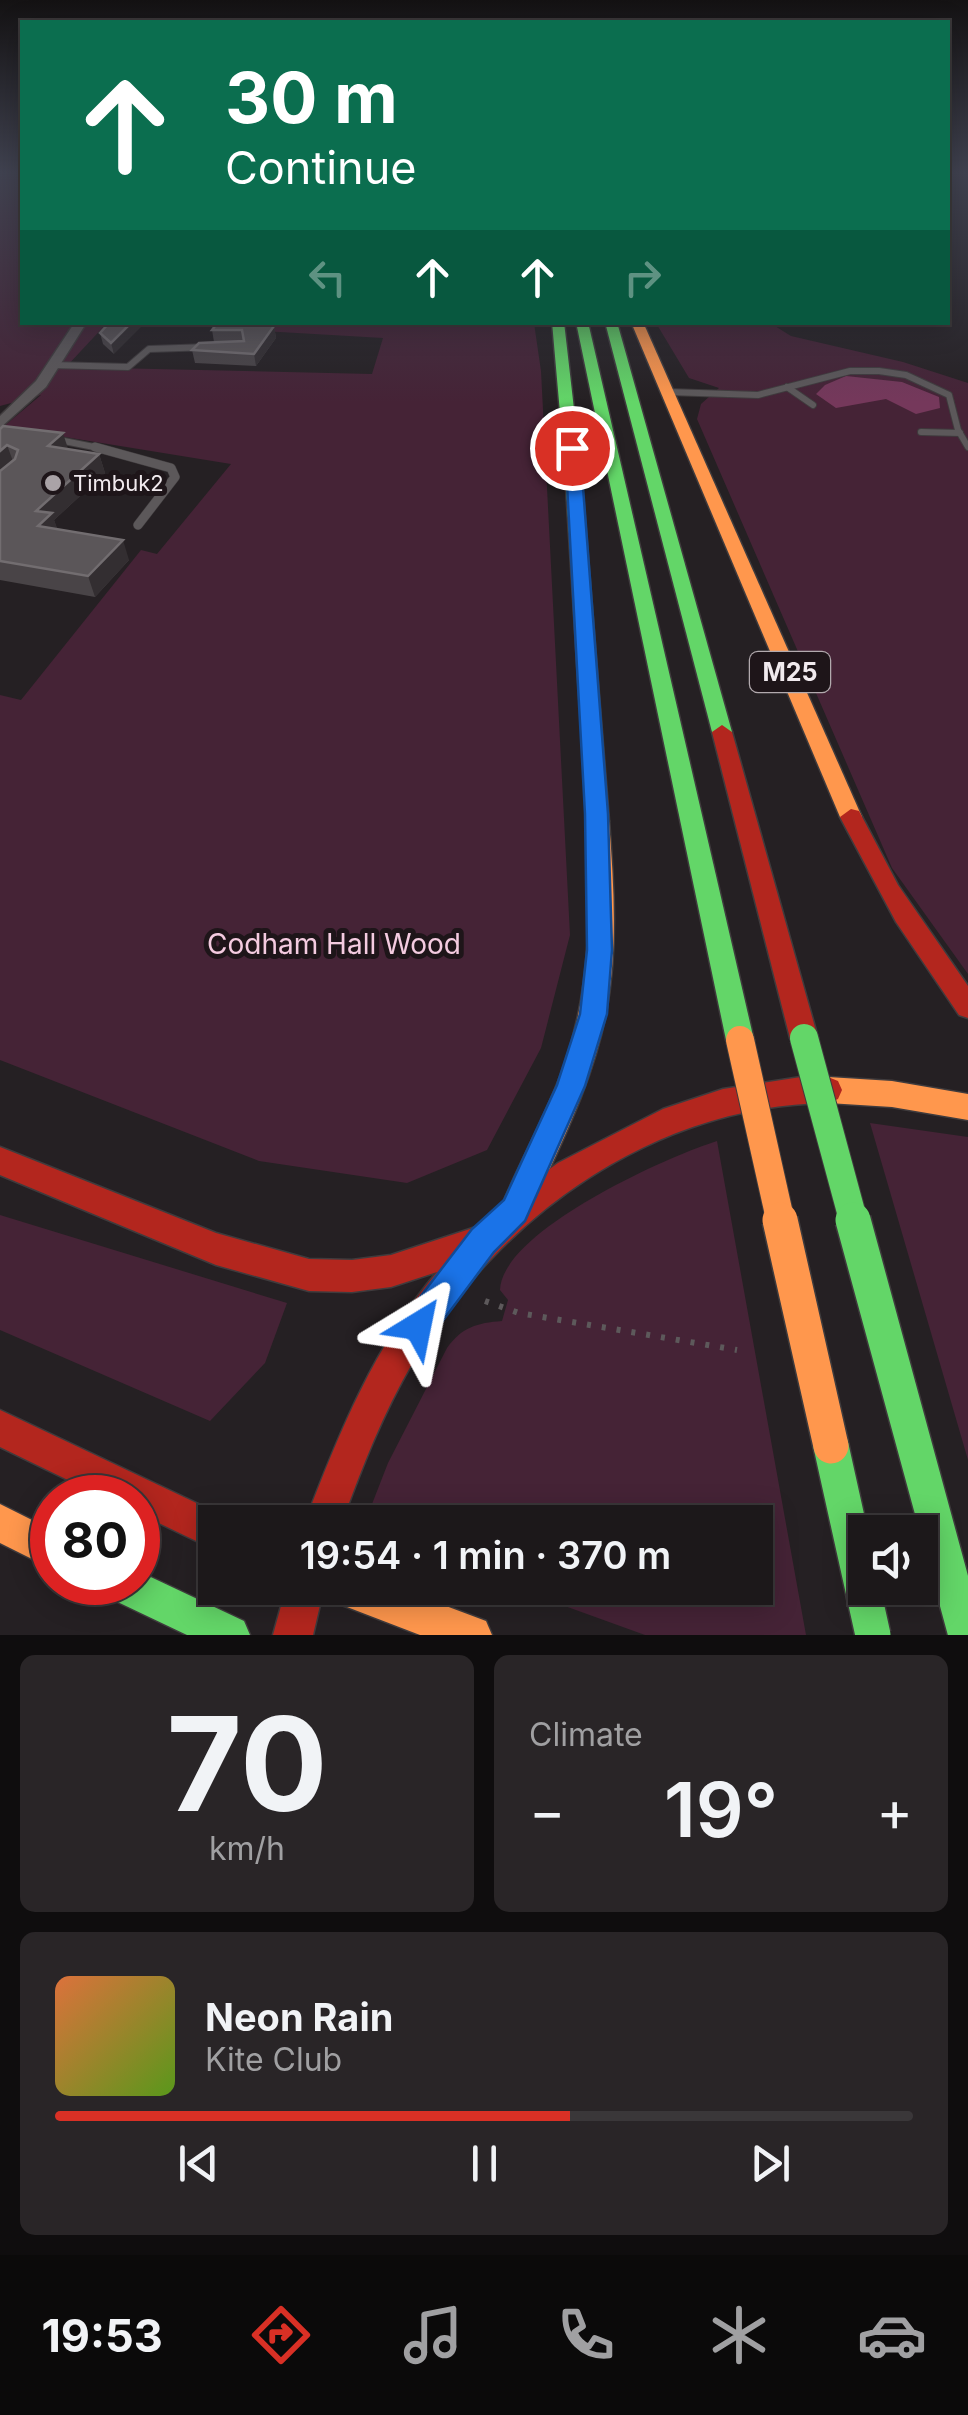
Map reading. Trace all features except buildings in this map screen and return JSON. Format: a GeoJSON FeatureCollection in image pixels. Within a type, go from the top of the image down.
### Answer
{"type":"FeatureCollection","features":[{"type":"Feature","properties":{"kind":"highway"},"geometry":{"type":"LineString","coordinates":[[514,1210],[583,1052],[593,1014],[600,950],[597,814],[570,425],[558,325]]}},
{"type":"Feature","properties":{"kind":"highway"},"geometry":{"type":"LineString","coordinates":[[583,325],[873,1635]]}},
{"type":"Feature","properties":{"kind":"highway","name":"M25"},"geometry":{"type":"LineString","coordinates":[[611,325],[966,1635]]}},
{"type":"Feature","properties":{"kind":"highway","name":"M25"},"geometry":{"type":"LineString","coordinates":[[639,325],[869,857],[914,936],[968,1007]]}},
{"type":"Feature","properties":{"kind":"highway"},"geometry":{"type":"LineString","coordinates":[[330,1505],[362,1427],[399,1355],[453,1278],[483,1240],[514,1210],[574,1169],[669,1120],[728,1100],[809,1090],[877,1093],[968,1107]]}},
{"type":"Feature","properties":{"kind":"highway"},"geometry":{"type":"LineString","coordinates":[[0,1161],[252,1261],[308,1273],[334,1277],[375,1273],[423,1263],[483,1240]]}},
{"type":"Feature","properties":{"kind":"highway"},"geometry":{"type":"LineString","coordinates":[[0,1428],[198,1523]]}},
{"type":"Feature","properties":{"kind":"highway"},"geometry":{"type":"LineString","coordinates":[[0,1523],[30,1539]]}},
{"type":"Feature","properties":{"kind":"highway"},"geometry":{"type":"LineString","coordinates":[[160,1601],[230,1635]]}},
{"type":"Feature","properties":{"kind":"highway"},"geometry":{"type":"LineString","coordinates":[[293,1635],[300,1605]]}},
{"type":"Feature","properties":{"kind":"highway"},"geometry":{"type":"LineString","coordinates":[[393,1605],[472,1635]]}},
{"type":"Feature","properties":{"kind":"street"},"geometry":{"type":"LineString","coordinates":[[0,424],[40,384],[79,325]]}},
{"type":"Feature","properties":{"kind":"lane"},"geometry":{"type":"LineString","coordinates":[[52,366],[128,367],[154,348],[224,348]]}},
{"type":"Feature","properties":{"kind":"lane"},"geometry":{"type":"LineString","coordinates":[[669,392],[758,395],[850,371],[906,375],[948,394],[968,447]]}},
{"type":"Feature","properties":{"kind":"lane"},"geometry":{"type":"LineString","coordinates":[[787,387],[813,405]]}},
{"type":"Feature","properties":{"kind":"lane"},"geometry":{"type":"LineString","coordinates":[[922,432],[960,433]]}},
{"type":"Feature","properties":{"kind":"lane"},"geometry":{"type":"LineString","coordinates":[[49,439],[81,443],[171,468],[175,477],[172,485],[138,526]]}},
{"type":"Feature","properties":{"kind":"path"},"geometry":{"type":"LineString","coordinates":[[453,1278],[486,1301],[519,1312],[737,1350]]}},
{"type":"Feature","properties":{"kind":"green space","name":"Codham Hall Wood"},"geometry":{"type":"Polygon","coordinates":[[[0,249],[20,249],[20,325],[105,325],[66,367],[372,374],[383,338],[228,329],[231,325],[534,325],[541,371],[570,935],[541,1048],[487,1150],[407,1183],[259,1161],[0,1060],[0,695],[21,700],[141,550],[157,554],[231,464],[3,427],[41,395],[0,406],[0,249]]]}},
{"type":"Feature","properties":{"kind":"green space"},"geometry":{"type":"Polygon","coordinates":[[[657,325],[773,325],[791,336],[903,362],[968,383],[968,974],[892,868],[697,419],[701,404],[719,388],[689,378],[657,325]]]}},
{"type":"Feature","properties":{"kind":"green space"},"geometry":{"type":"Polygon","coordinates":[[[870,1123],[968,1137],[968,1460],[870,1123]]]}},
{"type":"Feature","properties":{"kind":"green space"},"geometry":{"type":"Polygon","coordinates":[[[717,1141],[806,1635],[645,1635],[562,1605],[773,1605],[773,1505],[372,1505],[388,1463],[447,1348],[471,1327],[502,1321],[508,1300],[500,1290],[508,1267],[528,1244],[590,1199],[717,1141]]]}},
{"type":"Feature","properties":{"kind":"green space"},"geometry":{"type":"Polygon","coordinates":[[[0,1215],[287,1303],[265,1363],[210,1421],[0,1330],[0,1215]]]}},
{"type":"Feature","properties":{"kind":"shaded area"},"geometry":{"type":"Polygon","coordinates":[[[846,376],[902,382],[939,397],[940,408],[916,414],[886,399],[836,408],[816,394],[825,385],[846,376]]]}},
{"type":"Feature","properties":{"kind":"traffic: fast"},"geometry":{"type":"LineString","coordinates":[[558,325],[573,470],[598,821]]}},
{"type":"Feature","properties":{"kind":"traffic: fast"},"geometry":{"type":"LineString","coordinates":[[583,325],[740,1040]]}},
{"type":"Feature","properties":{"kind":"traffic: fast"},"geometry":{"type":"LineString","coordinates":[[612,325],[722,732]]}},
{"type":"Feature","properties":{"kind":"traffic: fast"},"geometry":{"type":"LineString","coordinates":[[804,1038],[966,1635]]}},
{"type":"Feature","properties":{"kind":"traffic: fast"},"geometry":{"type":"LineString","coordinates":[[831,1446],[873,1635]]}},
{"type":"Feature","properties":{"kind":"traffic: fast"},"geometry":{"type":"LineString","coordinates":[[160,1602],[230,1635]]}},
{"type":"Feature","properties":{"kind":"traffic: slow"},"geometry":{"type":"LineString","coordinates":[[638,325],[851,817]]}},
{"type":"Feature","properties":{"kind":"traffic: slow"},"geometry":{"type":"LineString","coordinates":[[515,1210],[572,1085],[592,1014],[601,932],[598,821]]}},
{"type":"Feature","properties":{"kind":"traffic: slow"},"geometry":{"type":"LineString","coordinates":[[740,1040],[831,1446]]}},
{"type":"Feature","properties":{"kind":"traffic: slow"},"geometry":{"type":"LineString","coordinates":[[828,1090],[892,1094],[968,1107]]}},
{"type":"Feature","properties":{"kind":"traffic: slow"},"geometry":{"type":"LineString","coordinates":[[0,1523],[30,1539]]}},
{"type":"Feature","properties":{"kind":"traffic: slow"},"geometry":{"type":"LineString","coordinates":[[393,1605],[472,1635]]}},
{"type":"Feature","properties":{"kind":"traffic: jam"},"geometry":{"type":"LineString","coordinates":[[722,732],[804,1038]]}},
{"type":"Feature","properties":{"kind":"traffic: jam"},"geometry":{"type":"LineString","coordinates":[[851,817],[904,915],[968,1007]]}},
{"type":"Feature","properties":{"kind":"traffic: jam"},"geometry":{"type":"LineString","coordinates":[[330,1505],[372,1403],[401,1349],[435,1299],[474,1253],[518,1211],[568,1174],[673,1119],[723,1102],[774,1092],[828,1090]]}},
{"type":"Feature","properties":{"kind":"traffic: jam"},"geometry":{"type":"LineString","coordinates":[[0,1161],[216,1249],[309,1275],[352,1276],[391,1271],[482,1241]]}},
{"type":"Feature","properties":{"kind":"traffic: jam"},"geometry":{"type":"LineString","coordinates":[[0,1428],[198,1523]]}},
{"type":"Feature","properties":{"kind":"traffic: jam"},"geometry":{"type":"LineString","coordinates":[[293,1635],[301,1605]]}},
{"type":"Feature","properties":{"kind":"place","name":"Timbuk2"},"geometry":{"type":"Point","coordinates":[53,483]}},
{"type":"Feature","properties":{"kind":"route"},"geometry":{"type":"LineString","coordinates":[[418,1326],[483,1240],[514,1210],[571,1086],[593,1014],[600,950],[597,814],[572,448]]}}]}
